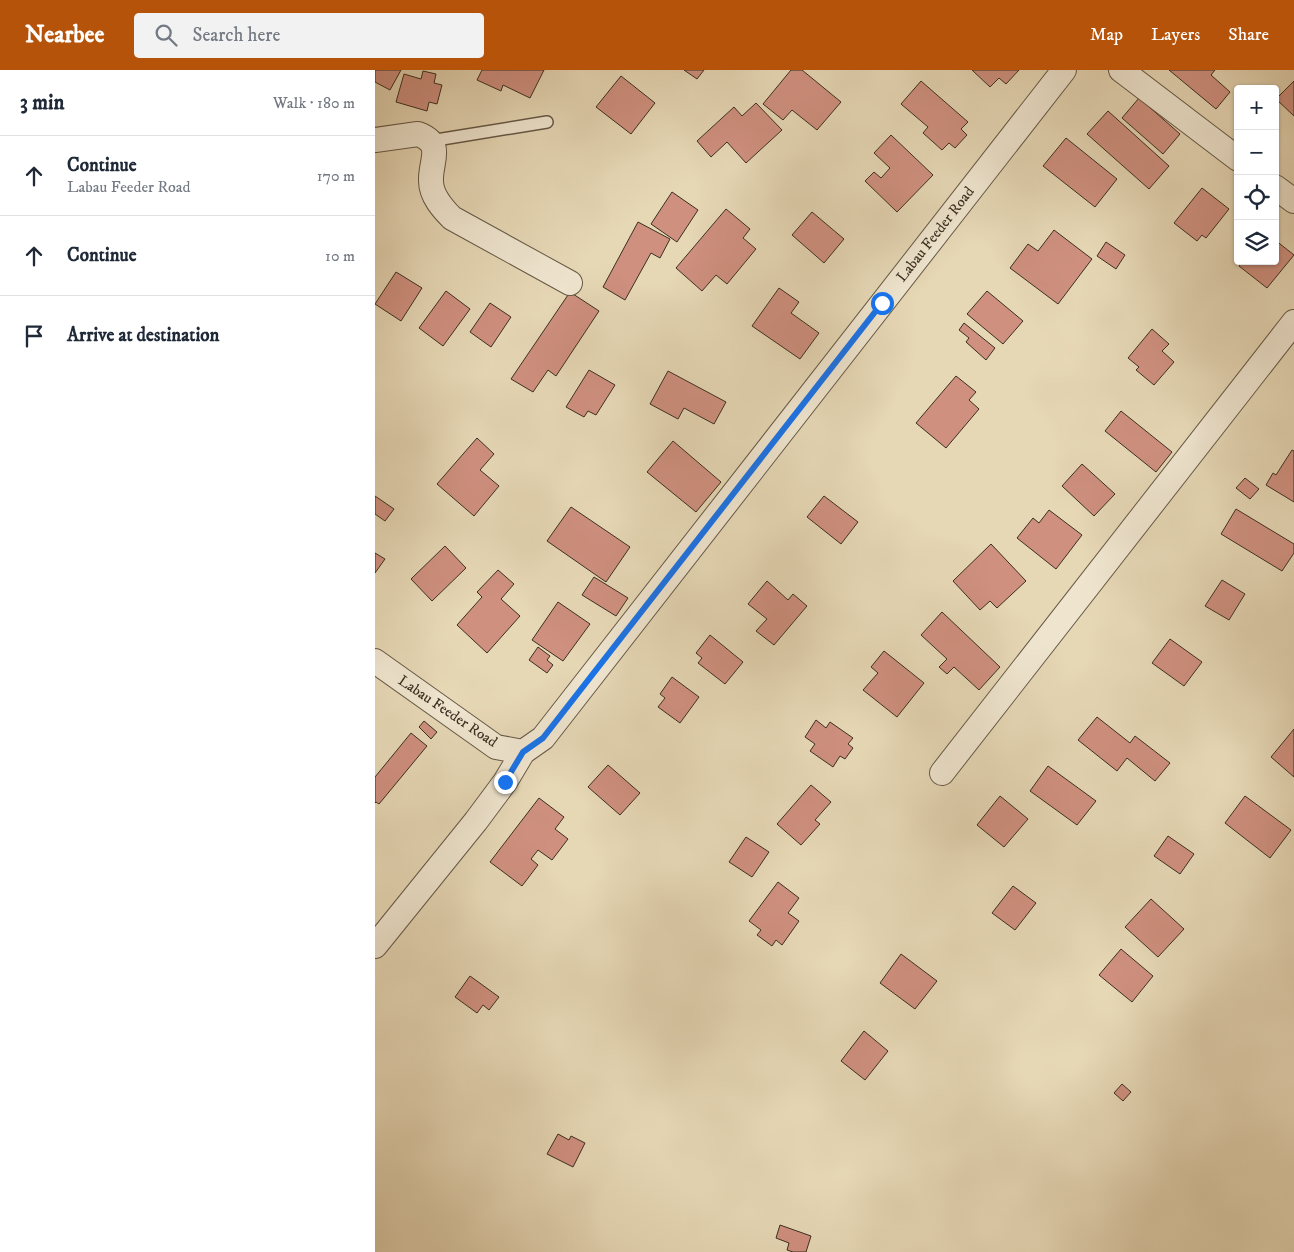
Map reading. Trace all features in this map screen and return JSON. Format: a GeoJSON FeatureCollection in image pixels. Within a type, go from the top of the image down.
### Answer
{"type":"FeatureCollection","features":[{"type":"Feature","properties":{"kind":"street","name":"Labau Feeder Road"},"geometry":{"type":"LineString","coordinates":[[375,661],[496,747],[523,752],[543,738],[1063,70]]}},
{"type":"Feature","properties":{"kind":"street"},"geometry":{"type":"LineString","coordinates":[[1121,70],[1234,156]]}},
{"type":"Feature","properties":{"kind":"street"},"geometry":{"type":"LineString","coordinates":[[375,140],[418,134],[430,141],[435,150],[431,182],[433,191],[443,210],[452,218],[570,283]]}},
{"type":"Feature","properties":{"kind":"street"},"geometry":{"type":"LineString","coordinates":[[1279,190],[1294,201]]}},
{"type":"Feature","properties":{"kind":"street"},"geometry":{"type":"LineString","coordinates":[[942,773],[1294,322]]}},
{"type":"Feature","properties":{"kind":"street"},"geometry":{"type":"LineString","coordinates":[[375,946],[476,821],[505,782],[523,752]]}},
{"type":"Feature","properties":{"kind":"lane"},"geometry":{"type":"LineString","coordinates":[[430,141],[547,122]]}},
{"type":"Feature","properties":{"kind":"building"},"geometry":{"type":"Polygon","coordinates":[[[375,70],[401,70],[390,90],[375,82],[375,70]]]}},
{"type":"Feature","properties":{"kind":"building"},"geometry":{"type":"Polygon","coordinates":[[[482,70],[544,70],[530,98],[503,85],[501,91],[477,80],[482,70]]]}},
{"type":"Feature","properties":{"kind":"building"},"geometry":{"type":"Polygon","coordinates":[[[684,70],[704,70],[697,79],[684,70]]]}},
{"type":"Feature","properties":{"kind":"building"},"geometry":{"type":"Polygon","coordinates":[[[791,70],[802,70],[841,102],[817,130],[792,110],[783,120],[763,104],[791,70]]]}},
{"type":"Feature","properties":{"kind":"building"},"geometry":{"type":"Polygon","coordinates":[[[972,70],[1019,70],[1006,84],[999,78],[990,87],[972,70]]]}},
{"type":"Feature","properties":{"kind":"building"},"geometry":{"type":"Polygon","coordinates":[[[1169,70],[1215,70],[1211,75],[1230,92],[1216,109],[1169,70]]]}},
{"type":"Feature","properties":{"kind":"building"},"geometry":{"type":"Polygon","coordinates":[[[423,71],[436,74],[434,83],[442,85],[437,104],[429,102],[427,111],[396,102],[404,74],[421,79],[423,71]]]}},
{"type":"Feature","properties":{"kind":"building"},"geometry":{"type":"Polygon","coordinates":[[[621,76],[655,103],[631,134],[596,107],[621,76]]]}},
{"type":"Feature","properties":{"kind":"building"},"geometry":{"type":"Polygon","coordinates":[[[921,81],[968,122],[961,129],[967,135],[955,148],[949,143],[942,150],[923,133],[928,127],[901,104],[921,81]]]}},
{"type":"Feature","properties":{"kind":"building"},"geometry":{"type":"Polygon","coordinates":[[[1294,81],[1294,116],[1279,102],[1279,96],[1294,81]]]}},
{"type":"Feature","properties":{"kind":"building"},"geometry":{"type":"Polygon","coordinates":[[[1139,98],[1180,134],[1163,154],[1122,118],[1139,98]]]}},
{"type":"Feature","properties":{"kind":"building"},"geometry":{"type":"Polygon","coordinates":[[[756,103],[782,130],[746,163],[727,142],[711,157],[697,141],[734,107],[742,116],[756,103]]]}},
{"type":"Feature","properties":{"kind":"building"},"geometry":{"type":"Polygon","coordinates":[[[1108,111],[1169,166],[1149,189],[1087,134],[1108,111]]]}},
{"type":"Feature","properties":{"kind":"building"},"geometry":{"type":"Polygon","coordinates":[[[891,135],[933,175],[897,212],[865,181],[874,172],[881,178],[890,168],[874,153],[891,135]]]}},
{"type":"Feature","properties":{"kind":"building"},"geometry":{"type":"Polygon","coordinates":[[[1066,138],[1117,179],[1095,207],[1043,166],[1066,138]]]}},
{"type":"Feature","properties":{"kind":"building"},"geometry":{"type":"Polygon","coordinates":[[[1202,188],[1229,209],[1206,238],[1202,235],[1197,241],[1174,223],[1202,188]]]}},
{"type":"Feature","properties":{"kind":"building"},"geometry":{"type":"Polygon","coordinates":[[[672,192],[698,210],[677,242],[651,224],[672,192]]]}},
{"type":"Feature","properties":{"kind":"building"},"geometry":{"type":"Polygon","coordinates":[[[726,209],[750,229],[743,238],[756,249],[727,284],[716,275],[702,291],[676,268],[726,209]]]}},
{"type":"Feature","properties":{"kind":"building"},"geometry":{"type":"Polygon","coordinates":[[[812,212],[844,239],[824,263],[792,235],[812,212]]]}},
{"type":"Feature","properties":{"kind":"building"},"geometry":{"type":"Polygon","coordinates":[[[638,222],[670,239],[660,258],[651,253],[625,300],[603,287],[638,222]]]}},
{"type":"Feature","properties":{"kind":"building"},"geometry":{"type":"Polygon","coordinates":[[[1054,230],[1092,259],[1058,304],[1010,268],[1028,244],[1038,251],[1054,230]]]}},
{"type":"Feature","properties":{"kind":"building"},"geometry":{"type":"Polygon","coordinates":[[[1106,242],[1125,255],[1116,269],[1097,256],[1106,242]]]}},
{"type":"Feature","properties":{"kind":"building"},"geometry":{"type":"Polygon","coordinates":[[[1279,243],[1294,255],[1267,288],[1239,266],[1279,265],[1279,243]]]}},
{"type":"Feature","properties":{"kind":"building"},"geometry":{"type":"Polygon","coordinates":[[[396,272],[422,288],[401,321],[375,304],[396,272]]]}},
{"type":"Feature","properties":{"kind":"building"},"geometry":{"type":"Polygon","coordinates":[[[779,288],[799,302],[791,313],[819,333],[800,359],[752,326],[779,288]]]}},
{"type":"Feature","properties":{"kind":"building"},"geometry":{"type":"Polygon","coordinates":[[[446,291],[470,309],[443,346],[419,328],[446,291]]]}},
{"type":"Feature","properties":{"kind":"building"},"geometry":{"type":"Polygon","coordinates":[[[987,291],[1023,321],[1003,344],[967,314],[987,291]]]}},
{"type":"Feature","properties":{"kind":"building"},"geometry":{"type":"Polygon","coordinates":[[[570,292],[599,311],[556,376],[548,370],[533,392],[511,379],[570,292]]]}},
{"type":"Feature","properties":{"kind":"building"},"geometry":{"type":"Polygon","coordinates":[[[490,303],[511,317],[491,347],[470,332],[490,303]]]}},
{"type":"Feature","properties":{"kind":"building"},"geometry":{"type":"Polygon","coordinates":[[[964,323],[995,348],[986,360],[966,342],[969,338],[959,330],[964,323]]]}},
{"type":"Feature","properties":{"kind":"building"},"geometry":{"type":"Polygon","coordinates":[[[1152,329],[1169,344],[1162,351],[1174,362],[1154,385],[1136,370],[1139,367],[1128,358],[1152,329]]]}},
{"type":"Feature","properties":{"kind":"building"},"geometry":{"type":"Polygon","coordinates":[[[589,370],[615,385],[596,415],[588,411],[584,417],[566,407],[589,370]]]}},
{"type":"Feature","properties":{"kind":"building"},"geometry":{"type":"Polygon","coordinates":[[[668,371],[726,402],[714,424],[684,408],[678,419],[650,404],[668,371]]]}},
{"type":"Feature","properties":{"kind":"building"},"geometry":{"type":"Polygon","coordinates":[[[956,376],[976,392],[969,400],[979,409],[946,448],[916,423],[956,376]]]}},
{"type":"Feature","properties":{"kind":"building"},"geometry":{"type":"Polygon","coordinates":[[[1121,411],[1172,452],[1156,472],[1105,431],[1121,411]]]}},
{"type":"Feature","properties":{"kind":"building"},"geometry":{"type":"Polygon","coordinates":[[[477,438],[494,454],[480,470],[499,486],[474,516],[437,484],[477,438]]]}},
{"type":"Feature","properties":{"kind":"building"},"geometry":{"type":"Polygon","coordinates":[[[673,441],[721,482],[696,512],[647,472],[673,441]]]}},
{"type":"Feature","properties":{"kind":"building"},"geometry":{"type":"Polygon","coordinates":[[[1292,450],[1294,451],[1294,502],[1266,485],[1273,473],[1276,475],[1292,450]]]}},
{"type":"Feature","properties":{"kind":"building"},"geometry":{"type":"Polygon","coordinates":[[[1082,464],[1115,494],[1094,516],[1062,486],[1082,464]]]}},
{"type":"Feature","properties":{"kind":"building"},"geometry":{"type":"Polygon","coordinates":[[[1245,478],[1259,489],[1250,499],[1236,488],[1245,478]]]}},
{"type":"Feature","properties":{"kind":"building"},"geometry":{"type":"Polygon","coordinates":[[[375,496],[394,509],[385,521],[375,514],[375,496]]]}},
{"type":"Feature","properties":{"kind":"building"},"geometry":{"type":"Polygon","coordinates":[[[824,496],[858,522],[841,544],[807,517],[824,496]]]}},
{"type":"Feature","properties":{"kind":"building"},"geometry":{"type":"Polygon","coordinates":[[[571,507],[630,547],[606,582],[547,541],[571,507]]]}},
{"type":"Feature","properties":{"kind":"building"},"geometry":{"type":"Polygon","coordinates":[[[1236,509],[1294,544],[1294,553],[1282,571],[1221,534],[1236,509]]]}},
{"type":"Feature","properties":{"kind":"building"},"geometry":{"type":"Polygon","coordinates":[[[1049,510],[1082,535],[1056,569],[1017,538],[1033,518],[1039,523],[1049,510]]]}},
{"type":"Feature","properties":{"kind":"building"},"geometry":{"type":"Polygon","coordinates":[[[991,544],[1026,581],[997,608],[990,601],[980,610],[953,581],[991,544]]]}},
{"type":"Feature","properties":{"kind":"building"},"geometry":{"type":"Polygon","coordinates":[[[445,546],[466,568],[432,601],[411,579],[445,546]]]}},
{"type":"Feature","properties":{"kind":"building"},"geometry":{"type":"Polygon","coordinates":[[[375,553],[385,559],[375,573],[375,553]]]}},
{"type":"Feature","properties":{"kind":"building"},"geometry":{"type":"Polygon","coordinates":[[[498,570],[514,584],[501,599],[520,616],[487,653],[457,625],[482,597],[477,592],[498,570]]]}},
{"type":"Feature","properties":{"kind":"building"},"geometry":{"type":"Polygon","coordinates":[[[594,577],[628,598],[616,616],[582,595],[594,577]]]}},
{"type":"Feature","properties":{"kind":"building"},"geometry":{"type":"Polygon","coordinates":[[[1222,580],[1245,594],[1229,620],[1205,606],[1222,580]]]}},
{"type":"Feature","properties":{"kind":"building"},"geometry":{"type":"Polygon","coordinates":[[[767,581],[788,600],[793,594],[807,606],[774,645],[756,631],[767,619],[748,604],[767,581]]]}},
{"type":"Feature","properties":{"kind":"building"},"geometry":{"type":"Polygon","coordinates":[[[558,602],[590,624],[563,661],[532,640],[558,602]]]}},
{"type":"Feature","properties":{"kind":"building"},"geometry":{"type":"Polygon","coordinates":[[[942,612],[1000,667],[979,690],[954,667],[947,674],[939,667],[947,659],[921,635],[942,612]]]}},
{"type":"Feature","properties":{"kind":"building"},"geometry":{"type":"Polygon","coordinates":[[[710,635],[743,662],[725,684],[698,663],[702,658],[696,653],[710,635]]]}},
{"type":"Feature","properties":{"kind":"building"},"geometry":{"type":"Polygon","coordinates":[[[1170,639],[1202,662],[1184,686],[1152,663],[1170,639]]]}},
{"type":"Feature","properties":{"kind":"building"},"geometry":{"type":"Polygon","coordinates":[[[538,647],[550,656],[547,660],[553,665],[547,673],[529,660],[538,647]]]}},
{"type":"Feature","properties":{"kind":"building"},"geometry":{"type":"Polygon","coordinates":[[[884,651],[924,683],[897,717],[863,690],[878,673],[871,667],[884,651]]]}},
{"type":"Feature","properties":{"kind":"building"},"geometry":{"type":"Polygon","coordinates":[[[672,677],[699,697],[680,723],[658,707],[665,698],[660,694],[672,677]]]}},
{"type":"Feature","properties":{"kind":"building"},"geometry":{"type":"Polygon","coordinates":[[[1097,717],[1130,743],[1135,736],[1170,763],[1155,781],[1127,758],[1117,771],[1078,740],[1097,717]]]}},
{"type":"Feature","properties":{"kind":"building"},"geometry":{"type":"Polygon","coordinates":[[[816,720],[826,728],[830,722],[853,738],[848,744],[853,748],[845,759],[840,756],[833,767],[810,751],[815,744],[805,737],[816,720]]]}},
{"type":"Feature","properties":{"kind":"building"},"geometry":{"type":"Polygon","coordinates":[[[424,721],[437,732],[431,739],[419,727],[424,721]]]}},
{"type":"Feature","properties":{"kind":"building"},"geometry":{"type":"Polygon","coordinates":[[[1294,729],[1294,777],[1271,757],[1294,729]]]}},
{"type":"Feature","properties":{"kind":"building"},"geometry":{"type":"Polygon","coordinates":[[[411,733],[427,746],[379,804],[375,803],[375,777],[411,733]]]}},
{"type":"Feature","properties":{"kind":"building"},"geometry":{"type":"Polygon","coordinates":[[[608,765],[640,793],[620,815],[588,787],[608,765]]]}},
{"type":"Feature","properties":{"kind":"building"},"geometry":{"type":"Polygon","coordinates":[[[1048,766],[1096,801],[1077,825],[1030,791],[1048,766]]]}},
{"type":"Feature","properties":{"kind":"building"},"geometry":{"type":"Polygon","coordinates":[[[811,785],[831,802],[815,820],[820,824],[801,845],[777,824],[811,785]]]}},
{"type":"Feature","properties":{"kind":"building"},"geometry":{"type":"Polygon","coordinates":[[[1000,796],[1028,819],[1004,847],[977,825],[1000,796]]]}},
{"type":"Feature","properties":{"kind":"building"},"geometry":{"type":"Polygon","coordinates":[[[1245,796],[1291,830],[1270,858],[1225,823],[1245,796]]]}},
{"type":"Feature","properties":{"kind":"building"},"geometry":{"type":"Polygon","coordinates":[[[539,798],[564,817],[555,829],[568,839],[552,860],[538,850],[531,859],[538,865],[522,886],[490,862],[539,798]]]}},
{"type":"Feature","properties":{"kind":"building"},"geometry":{"type":"Polygon","coordinates":[[[1168,836],[1194,854],[1180,874],[1154,856],[1168,836]]]}},
{"type":"Feature","properties":{"kind":"building"},"geometry":{"type":"Polygon","coordinates":[[[746,837],[769,852],[752,877],[729,862],[746,837]]]}},
{"type":"Feature","properties":{"kind":"building"},"geometry":{"type":"Polygon","coordinates":[[[778,882],[799,898],[788,913],[799,921],[782,945],[776,940],[772,946],[757,935],[761,930],[749,921],[778,882]]]}},
{"type":"Feature","properties":{"kind":"building"},"geometry":{"type":"Polygon","coordinates":[[[1013,886],[1036,903],[1015,930],[992,913],[1013,886]]]}},
{"type":"Feature","properties":{"kind":"building"},"geometry":{"type":"Polygon","coordinates":[[[1151,899],[1184,929],[1158,957],[1125,927],[1151,899]]]}},
{"type":"Feature","properties":{"kind":"building"},"geometry":{"type":"Polygon","coordinates":[[[1121,949],[1153,976],[1132,1002],[1099,975],[1121,949]]]}},
{"type":"Feature","properties":{"kind":"building"},"geometry":{"type":"Polygon","coordinates":[[[901,954],[937,981],[915,1009],[880,983],[901,954]]]}},
{"type":"Feature","properties":{"kind":"building"},"geometry":{"type":"Polygon","coordinates":[[[470,976],[499,997],[489,1010],[483,1005],[477,1013],[455,997],[470,976]]]}},
{"type":"Feature","properties":{"kind":"building"},"geometry":{"type":"Polygon","coordinates":[[[864,1031],[888,1051],[865,1080],[841,1061],[864,1031]]]}},
{"type":"Feature","properties":{"kind":"building"},"geometry":{"type":"Polygon","coordinates":[[[1122,1084],[1131,1092],[1123,1101],[1114,1093],[1122,1084]]]}},
{"type":"Feature","properties":{"kind":"building"},"geometry":{"type":"Polygon","coordinates":[[[558,1134],[569,1140],[571,1136],[585,1143],[573,1167],[547,1154],[558,1134]]]}},
{"type":"Feature","properties":{"kind":"building"},"geometry":{"type":"Polygon","coordinates":[[[780,1225],[811,1236],[806,1252],[787,1250],[789,1243],[776,1238],[780,1225]]]}},
{"type":"Feature","properties":{"kind":"route"},"geometry":{"type":"LineString","coordinates":[[505,782],[523,752],[543,738],[882,303]]}}]}
